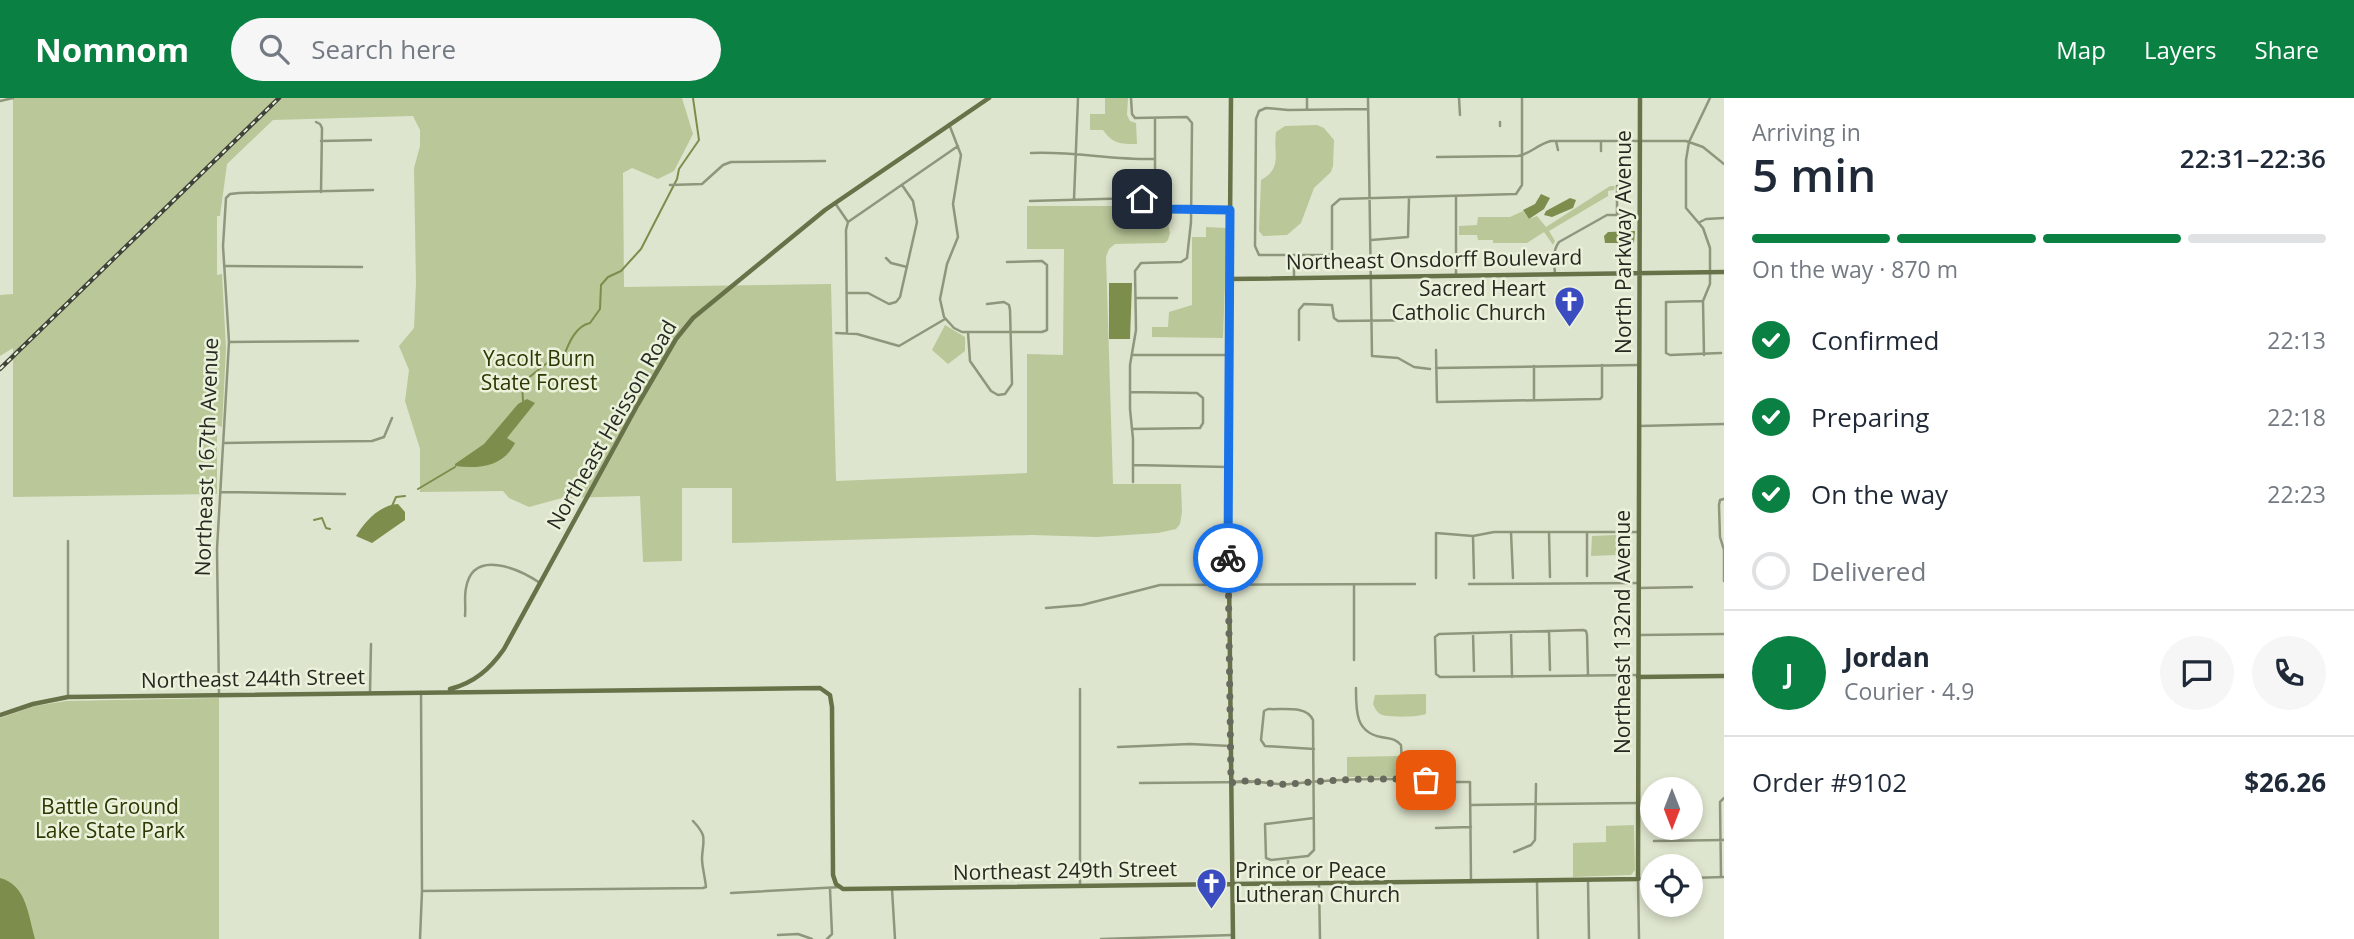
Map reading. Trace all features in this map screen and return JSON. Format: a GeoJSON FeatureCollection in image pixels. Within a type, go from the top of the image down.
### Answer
{"type":"FeatureCollection","features":[{"type":"Feature","properties":{"kind":"street"},"geometry":{"type":"LineString","coordinates":[[0,101],[13,98]]}},
{"type":"Feature","properties":{"kind":"street","name":"Northeast Heisson Road"},"geometry":{"type":"LineString","coordinates":[[439,692],[470,682],[487,670],[504,649],[676,339],[693,317],[835,203],[989,98]]}},
{"type":"Feature","properties":{"kind":"street"},"geometry":{"type":"LineString","coordinates":[[1074,199],[1078,98]]}},
{"type":"Feature","properties":{"kind":"street"},"geometry":{"type":"LineString","coordinates":[[1131,98],[1133,116],[1138,118],[1190,118],[1191,209],[1191,230],[1185,261],[1138,265],[1135,271],[1136,330],[1130,392],[1133,482]]}},
{"type":"Feature","properties":{"kind":"street"},"geometry":{"type":"LineString","coordinates":[[1101,939],[1233,937],[1228,467],[1231,98]]}},
{"type":"Feature","properties":{"kind":"street"},"geometry":{"type":"LineString","coordinates":[[1307,98],[1307,110]]}},
{"type":"Feature","properties":{"kind":"street"},"geometry":{"type":"LineString","coordinates":[[1368,98],[1372,356],[1398,358],[1414,367],[1430,369]]}},
{"type":"Feature","properties":{"kind":"street"},"geometry":{"type":"LineString","coordinates":[[1459,98],[1460,115]]}},
{"type":"Feature","properties":{"kind":"street"},"geometry":{"type":"LineString","coordinates":[[1368,109],[1266,108],[1259,111],[1256,117],[1255,248],[1258,253],[1265,256],[1331,254],[1332,209],[1335,202],[1343,199],[1516,194],[1522,185],[1522,98]]}},
{"type":"Feature","properties":{"kind":"street","name":"North Parkway Avenue"},"geometry":{"type":"LineString","coordinates":[[1639,386],[1640,98]]}},
{"type":"Feature","properties":{"kind":"street"},"geometry":{"type":"LineString","coordinates":[[1704,355],[1703,301],[1709,288],[1709,243],[1699,223],[1685,205],[1686,160],[1689,142],[1710,98]]}},
{"type":"Feature","properties":{"kind":"street"},"geometry":{"type":"LineString","coordinates":[[1152,203],[1155,192],[1155,118]]}},
{"type":"Feature","properties":{"kind":"street"},"geometry":{"type":"LineString","coordinates":[[316,122],[321,128],[321,192],[373,190]]}},
{"type":"Feature","properties":{"kind":"street"},"geometry":{"type":"LineString","coordinates":[[949,124],[959,145],[961,159],[953,204],[958,237],[947,267],[940,299],[945,319],[957,330],[1047,330],[1048,267],[1042,261],[1007,261]]}},
{"type":"Feature","properties":{"kind":"street"},"geometry":{"type":"LineString","coordinates":[[321,141],[371,140]]}},
{"type":"Feature","properties":{"kind":"street"},"geometry":{"type":"LineString","coordinates":[[1437,157],[1522,155],[1544,143],[1556,141],[1640,140],[1689,142],[1709,151],[1724,164]]}},
{"type":"Feature","properties":{"kind":"street"},"geometry":{"type":"LineString","coordinates":[[1556,141],[1558,150]]}},
{"type":"Feature","properties":{"kind":"street"},"geometry":{"type":"LineString","coordinates":[[1601,141],[1601,151]]}},
{"type":"Feature","properties":{"kind":"street"},"geometry":{"type":"LineString","coordinates":[[847,333],[848,222],[959,145]]}},
{"type":"Feature","properties":{"kind":"street"},"geometry":{"type":"LineString","coordinates":[[1031,153],[1155,159]]}},
{"type":"Feature","properties":{"kind":"street"},"geometry":{"type":"LineString","coordinates":[[670,186],[702,184],[723,165],[731,162],[825,161]]}},
{"type":"Feature","properties":{"kind":"street"},"geometry":{"type":"LineString","coordinates":[[847,293],[868,293],[881,302],[891,304],[899,299],[918,222],[913,201],[902,185]]}},
{"type":"Feature","properties":{"kind":"street"},"geometry":{"type":"LineString","coordinates":[[1617,186],[1617,215]]}},
{"type":"Feature","properties":{"kind":"street","name":"Northeast 167th Avenue"},"geometry":{"type":"LineString","coordinates":[[219,695],[217,549],[229,342],[224,222],[226,198],[230,194],[321,192]]}},
{"type":"Feature","properties":{"kind":"street"},"geometry":{"type":"LineString","coordinates":[[1456,196],[1456,273]]}},
{"type":"Feature","properties":{"kind":"street"},"geometry":{"type":"LineString","coordinates":[[1030,201],[1137,198],[1169,209],[1230,210]]}},
{"type":"Feature","properties":{"kind":"street"},"geometry":{"type":"LineString","coordinates":[[1371,240],[1408,237],[1409,198]]}},
{"type":"Feature","properties":{"kind":"street"},"geometry":{"type":"LineString","coordinates":[[835,203],[848,222]]}},
{"type":"Feature","properties":{"kind":"street"},"geometry":{"type":"LineString","coordinates":[[1555,271],[1555,248],[1559,242],[1602,217],[1640,215]]}},
{"type":"Feature","properties":{"kind":"street"},"geometry":{"type":"LineString","coordinates":[[1699,223],[1706,219],[1724,218]]}},
{"type":"Feature","properties":{"kind":"street"},"geometry":{"type":"LineString","coordinates":[[1294,256],[1294,279]]}},
{"type":"Feature","properties":{"kind":"street"},"geometry":{"type":"LineString","coordinates":[[886,258],[891,263],[907,267]]}},
{"type":"Feature","properties":{"kind":"street"},"geometry":{"type":"LineString","coordinates":[[226,266],[362,267]]}},
{"type":"Feature","properties":{"kind":"street","name":"Northeast Onsdorff Boulevard"},"geometry":{"type":"LineString","coordinates":[[1229,279],[1371,278],[1555,271],[1640,274],[1724,272]]}},
{"type":"Feature","properties":{"kind":"street"},"geometry":{"type":"LineString","coordinates":[[1136,298],[1177,298]]}},
{"type":"Feature","properties":{"kind":"street"},"geometry":{"type":"LineString","coordinates":[[968,332],[970,361],[991,391],[1000,395],[1007,392],[1012,384],[1009,305],[1001,301],[987,304]]}},
{"type":"Feature","properties":{"kind":"street"},"geometry":{"type":"LineString","coordinates":[[1703,301],[1666,302],[1666,354],[1721,353]]}},
{"type":"Feature","properties":{"kind":"street"},"geometry":{"type":"LineString","coordinates":[[1299,340],[1300,306],[1332,305],[1335,320],[1429,320]]}},
{"type":"Feature","properties":{"kind":"street"},"geometry":{"type":"LineString","coordinates":[[836,333],[857,334],[899,346],[945,319]]}},
{"type":"Feature","properties":{"kind":"street"},"geometry":{"type":"LineString","coordinates":[[229,342],[358,341]]}},
{"type":"Feature","properties":{"kind":"street"},"geometry":{"type":"LineString","coordinates":[[1436,350],[1436,402],[1601,399],[1602,365]]}},
{"type":"Feature","properties":{"kind":"street"},"geometry":{"type":"LineString","coordinates":[[1132,355],[1228,355]]}},
{"type":"Feature","properties":{"kind":"street"},"geometry":{"type":"LineString","coordinates":[[1436,368],[1639,365]]}},
{"type":"Feature","properties":{"kind":"street"},"geometry":{"type":"LineString","coordinates":[[1534,366],[1534,400]]}},
{"type":"Feature","properties":{"kind":"street","name":"Northeast 132nd Avenue"},"geometry":{"type":"LineString","coordinates":[[1639,386],[1639,879]]}},
{"type":"Feature","properties":{"kind":"street"},"geometry":{"type":"LineString","coordinates":[[1130,392],[1201,394],[1203,423],[1201,427],[1132,429]]}},
{"type":"Feature","properties":{"kind":"street"},"geometry":{"type":"LineString","coordinates":[[224,443],[372,441],[384,438],[392,418]]}},
{"type":"Feature","properties":{"kind":"street"},"geometry":{"type":"LineString","coordinates":[[1639,426],[1724,424]]}},
{"type":"Feature","properties":{"kind":"street"},"geometry":{"type":"LineString","coordinates":[[1133,465],[1228,467]]}},
{"type":"Feature","properties":{"kind":"street"},"geometry":{"type":"LineString","coordinates":[[221,492],[345,494]]}},
{"type":"Feature","properties":{"kind":"street"},"geometry":{"type":"LineString","coordinates":[[1722,499],[1720,537],[1724,550],[1724,581]]}},
{"type":"Feature","properties":{"kind":"street"},"geometry":{"type":"LineString","coordinates":[[1436,578],[1436,533],[1473,537],[1494,532],[1638,532]]}},
{"type":"Feature","properties":{"kind":"street"},"geometry":{"type":"LineString","coordinates":[[1511,532],[1513,578]]}},
{"type":"Feature","properties":{"kind":"street"},"geometry":{"type":"LineString","coordinates":[[1549,532],[1550,578]]}},
{"type":"Feature","properties":{"kind":"street"},"geometry":{"type":"LineString","coordinates":[[1587,533],[1587,576]]}},
{"type":"Feature","properties":{"kind":"street"},"geometry":{"type":"LineString","coordinates":[[1473,537],[1474,578]]}},
{"type":"Feature","properties":{"kind":"street"},"geometry":{"type":"LineString","coordinates":[[68,541],[68,697]]}},
{"type":"Feature","properties":{"kind":"street"},"geometry":{"type":"LineString","coordinates":[[465,616],[469,579],[482,566],[497,564],[526,574],[540,583]]}},
{"type":"Feature","properties":{"kind":"street"},"geometry":{"type":"LineString","coordinates":[[1046,608],[1082,605],[1160,585],[1415,584]]}},
{"type":"Feature","properties":{"kind":"street"},"geometry":{"type":"LineString","coordinates":[[1469,584],[1692,587]]}},
{"type":"Feature","properties":{"kind":"street"},"geometry":{"type":"LineString","coordinates":[[1354,585],[1354,660]]}},
{"type":"Feature","properties":{"kind":"street"},"geometry":{"type":"LineString","coordinates":[[1549,631],[1550,670]]}},
{"type":"Feature","properties":{"kind":"street"},"geometry":{"type":"LineString","coordinates":[[1511,632],[1512,677]]}},
{"type":"Feature","properties":{"kind":"street"},"geometry":{"type":"LineString","coordinates":[[1588,676],[1586,632],[1439,634],[1436,637],[1437,676],[1443,678],[1724,676]]}},
{"type":"Feature","properties":{"kind":"street"},"geometry":{"type":"LineString","coordinates":[[1473,633],[1474,671]]}},
{"type":"Feature","properties":{"kind":"street"},"geometry":{"type":"LineString","coordinates":[[1639,635],[1724,634]]}},
{"type":"Feature","properties":{"kind":"street"},"geometry":{"type":"LineString","coordinates":[[370,693],[371,644]]}},
{"type":"Feature","properties":{"kind":"street"},"geometry":{"type":"LineString","coordinates":[[470,682],[475,689],[481,691],[800,687],[826,691],[832,707],[833,875],[836,884],[841,887]]}},
{"type":"Feature","properties":{"kind":"street"},"geometry":{"type":"LineString","coordinates":[[1356,688],[1356,715],[1365,730],[1372,735],[1394,739],[1401,745],[1403,779]]}},
{"type":"Feature","properties":{"kind":"street"},"geometry":{"type":"LineString","coordinates":[[1080,689],[1080,886]]}},
{"type":"Feature","properties":{"kind":"street","name":"Northeast 244th Street"},"geometry":{"type":"LineString","coordinates":[[0,715],[33,704],[68,697],[481,691]]}},
{"type":"Feature","properties":{"kind":"street"},"geometry":{"type":"LineString","coordinates":[[420,939],[421,692]]}},
{"type":"Feature","properties":{"kind":"street"},"geometry":{"type":"LineString","coordinates":[[1314,749],[1269,747],[1263,744],[1264,711],[1303,710],[1310,713],[1313,720],[1314,749],[1314,780],[1314,818],[1314,848],[1312,853],[1308,856],[1267,859],[1265,824],[1314,818]]}},
{"type":"Feature","properties":{"kind":"street"},"geometry":{"type":"LineString","coordinates":[[1118,747],[1190,744],[1231,746]]}},
{"type":"Feature","properties":{"kind":"street"},"geometry":{"type":"LineString","coordinates":[[1140,783],[1290,784],[1314,780],[1426,780]]}},
{"type":"Feature","properties":{"kind":"street"},"geometry":{"type":"LineString","coordinates":[[1437,782],[1470,782],[1471,882]]}},
{"type":"Feature","properties":{"kind":"street"},"geometry":{"type":"LineString","coordinates":[[1514,852],[1535,841],[1536,784]]}},
{"type":"Feature","properties":{"kind":"street"},"geometry":{"type":"LineString","coordinates":[[1703,878],[1723,877],[1720,802],[1724,798]]}},
{"type":"Feature","properties":{"kind":"street"},"geometry":{"type":"LineString","coordinates":[[1471,805],[1638,803]]}},
{"type":"Feature","properties":{"kind":"street"},"geometry":{"type":"LineString","coordinates":[[422,891],[703,888],[706,887],[702,859],[705,840],[693,821]]}},
{"type":"Feature","properties":{"kind":"street"},"geometry":{"type":"LineString","coordinates":[[1436,828],[1471,827]]}},
{"type":"Feature","properties":{"kind":"street"},"geometry":{"type":"LineString","coordinates":[[1654,841],[1722,840]]}},
{"type":"Feature","properties":{"kind":"street"},"geometry":{"type":"LineString","coordinates":[[1288,858],[1288,884]]}},
{"type":"Feature","properties":{"kind":"street"},"geometry":{"type":"LineString","coordinates":[[1639,879],[1639,939]]}},
{"type":"Feature","properties":{"kind":"street","name":"Northeast 249th Street"},"geometry":{"type":"LineString","coordinates":[[731,893],[841,887],[1639,879]]}},
{"type":"Feature","properties":{"kind":"street"},"geometry":{"type":"LineString","coordinates":[[1537,881],[1538,939]]}},
{"type":"Feature","properties":{"kind":"street"},"geometry":{"type":"LineString","coordinates":[[1588,881],[1589,939]]}},
{"type":"Feature","properties":{"kind":"street"},"geometry":{"type":"LineString","coordinates":[[1319,884],[1320,939]]}},
{"type":"Feature","properties":{"kind":"street"},"geometry":{"type":"LineString","coordinates":[[892,888],[895,939]]}},
{"type":"Feature","properties":{"kind":"street"},"geometry":{"type":"LineString","coordinates":[[827,939],[832,934],[830,889]]}},
{"type":"Feature","properties":{"kind":"street"},"geometry":{"type":"LineString","coordinates":[[778,935],[798,934],[812,939]]}},
{"type":"Feature","properties":{"kind":"green space","name":"Yacolt Burn State Forest"},"geometry":{"type":"Polygon","coordinates":[[[13,98],[682,98],[693,134],[674,171],[658,179],[632,168],[623,173],[624,287],[831,284],[836,481],[1027,473],[1027,354],[1063,355],[1064,249],[1027,249],[1027,206],[1138,206],[1167,218],[1170,233],[1165,243],[1115,244],[1106,257],[1113,484],[1181,484],[1180,524],[1176,529],[1158,533],[1097,537],[1032,535],[732,543],[732,488],[682,488],[682,561],[643,562],[640,496],[562,498],[529,507],[509,498],[503,491],[420,492],[420,449],[405,401],[409,370],[399,346],[414,328],[414,168],[420,146],[420,130],[413,116],[273,120],[227,164],[220,216],[217,216],[217,275],[222,274],[226,348],[222,427],[217,425],[217,494],[13,497],[13,348],[0,356],[0,295],[13,294],[13,98]]]}},
{"type":"Feature","properties":{"kind":"green space"},"geometry":{"type":"Polygon","coordinates":[[[1105,98],[1128,98],[1127,115],[1130,121],[1136,123],[1137,144],[1117,142],[1103,130],[1090,130],[1090,114],[1105,114],[1105,98]]]}},
{"type":"Feature","properties":{"kind":"green space"},"geometry":{"type":"Polygon","coordinates":[[[1317,125],[1324,128],[1334,140],[1331,172],[1314,188],[1301,223],[1287,235],[1263,236],[1259,231],[1261,180],[1275,165],[1276,132],[1285,126],[1317,125]]]}},
{"type":"Feature","properties":{"kind":"green space"},"geometry":{"type":"Polygon","coordinates":[[[1610,186],[1615,186],[1614,190],[1608,191],[1608,196],[1549,231],[1555,241],[1553,245],[1544,232],[1527,243],[1493,243],[1493,240],[1478,240],[1477,235],[1459,235],[1459,226],[1477,225],[1478,217],[1510,217],[1523,211],[1529,219],[1537,216],[1546,227],[1610,186]]]}},
{"type":"Feature","properties":{"kind":"green space"},"geometry":{"type":"Polygon","coordinates":[[[1206,227],[1227,228],[1223,338],[1152,337],[1152,327],[1168,327],[1169,312],[1192,305],[1192,237],[1206,237],[1206,227]]]}},
{"type":"Feature","properties":{"kind":"green space"},"geometry":{"type":"Polygon","coordinates":[[[945,325],[965,337],[965,351],[948,364],[932,350],[945,325]]]}},
{"type":"Feature","properties":{"kind":"green space"},"geometry":{"type":"Polygon","coordinates":[[[1616,535],[1616,555],[1591,556],[1592,536],[1616,535]]]}},
{"type":"Feature","properties":{"kind":"green space"},"geometry":{"type":"Polygon","coordinates":[[[1426,694],[1426,714],[1422,715],[1384,715],[1378,712],[1373,704],[1375,695],[1426,694]]]}},
{"type":"Feature","properties":{"kind":"green space","name":"Battle Ground Lake State Park"},"geometry":{"type":"Polygon","coordinates":[[[219,698],[219,939],[0,939],[0,718],[35,706],[66,701],[219,698]]]}},
{"type":"Feature","properties":{"kind":"green space"},"geometry":{"type":"Polygon","coordinates":[[[1401,756],[1399,777],[1347,777],[1347,757],[1401,756]]]}},
{"type":"Feature","properties":{"kind":"green space"},"geometry":{"type":"Polygon","coordinates":[[[1634,825],[1635,870],[1631,875],[1573,877],[1573,843],[1606,842],[1606,826],[1634,825]]]}},
{"type":"Feature","properties":{"kind":"shaded area"},"geometry":{"type":"Polygon","coordinates":[[[1541,194],[1550,198],[1544,209],[1529,219],[1523,210],[1535,204],[1541,194]]]}},
{"type":"Feature","properties":{"kind":"shaded area"},"geometry":{"type":"Polygon","coordinates":[[[1570,198],[1576,200],[1573,208],[1552,217],[1544,215],[1546,211],[1570,198]]]}},
{"type":"Feature","properties":{"kind":"shaded area"},"geometry":{"type":"Polygon","coordinates":[[[1635,231],[1634,243],[1605,243],[1604,236],[1608,232],[1635,231]]]}},
{"type":"Feature","properties":{"kind":"shaded area"},"geometry":{"type":"Polygon","coordinates":[[[1109,283],[1132,283],[1130,339],[1109,339],[1109,283]]]}},
{"type":"Feature","properties":{"kind":"shaded area"},"geometry":{"type":"Polygon","coordinates":[[[527,399],[535,403],[507,438],[515,443],[504,457],[490,465],[455,466],[484,444],[518,404],[527,399]]]}},
{"type":"Feature","properties":{"kind":"shaded area"},"geometry":{"type":"Polygon","coordinates":[[[398,504],[405,512],[405,520],[372,543],[356,536],[374,515],[385,507],[398,504]]]}},
{"type":"Feature","properties":{"kind":"shaded area"},"geometry":{"type":"Polygon","coordinates":[[[0,878],[16,887],[21,894],[35,939],[0,939],[0,878]]]}},
{"type":"Feature","properties":{"kind":"waterway"},"geometry":{"type":"LineString","coordinates":[[523,401],[522,383],[557,355],[564,356],[574,335],[581,327],[590,323],[600,309],[601,285],[608,277],[621,271],[641,249],[677,179],[679,169],[699,140],[693,98]]}},
{"type":"Feature","properties":{"kind":"waterway"},"geometry":{"type":"LineString","coordinates":[[418,489],[455,467]]}},
{"type":"Feature","properties":{"kind":"waterway"},"geometry":{"type":"LineString","coordinates":[[392,506],[396,497],[405,496]]}},
{"type":"Feature","properties":{"kind":"waterway"},"geometry":{"type":"LineString","coordinates":[[314,520],[322,518],[326,528],[330,529]]}},
{"type":"Feature","properties":{"kind":"railway"},"geometry":{"type":"LineString","coordinates":[[0,369],[279,98]]}},
{"type":"Feature","properties":{"kind":"way so far"},"geometry":{"type":"LineString","coordinates":[[1228,558],[1231,783],[1239,780],[1258,784],[1290,784],[1319,780],[1426,780]]}},
{"type":"Feature","properties":{"kind":"place","name":"Sacred Heart Catholic Church"},"geometry":{"type":"Point","coordinates":[1569,328]}},
{"type":"Feature","properties":{"kind":"place","name":"Prince or Peace Lutheran Church"},"geometry":{"type":"Point","coordinates":[1212,910]}},
{"type":"Feature","properties":{"kind":"route"},"geometry":{"type":"LineString","coordinates":[[1142,199],[1169,209],[1230,210],[1228,558]]}}]}
